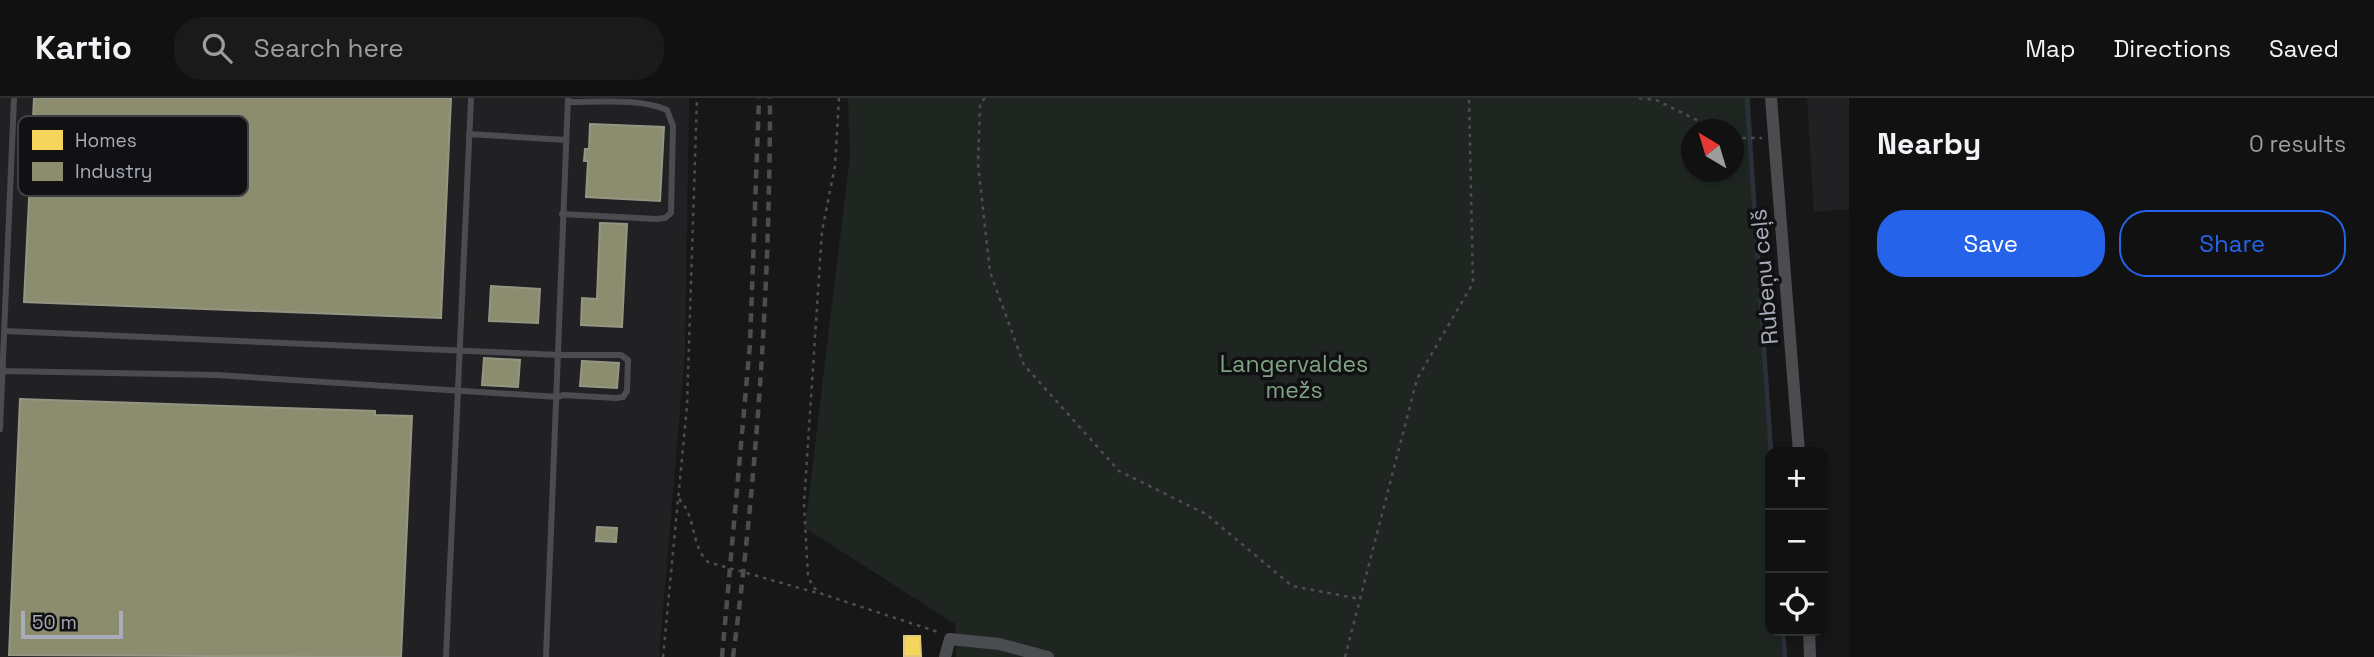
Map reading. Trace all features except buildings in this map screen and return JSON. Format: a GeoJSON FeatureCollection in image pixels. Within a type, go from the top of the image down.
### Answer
{"type":"FeatureCollection","features":[{"type":"Feature","properties":{"kind":"street","name":"Rubeņu ceļš"},"geometry":{"type":"LineString","coordinates":[[1771,98],[1799,447]]}},
{"type":"Feature","properties":{"kind":"street"},"geometry":{"type":"LineString","coordinates":[[1809,636],[1810,657]]}},
{"type":"Feature","properties":{"kind":"street"},"geometry":{"type":"LineString","coordinates":[[945,657],[950,639],[999,643],[1048,657]]}},
{"type":"Feature","properties":{"kind":"lane"},"geometry":{"type":"LineString","coordinates":[[0,429],[14,98]]}},
{"type":"Feature","properties":{"kind":"lane"},"geometry":{"type":"LineString","coordinates":[[446,657],[471,98]]}},
{"type":"Feature","properties":{"kind":"lane"},"geometry":{"type":"LineString","coordinates":[[546,657],[560,355],[565,228],[562,214],[568,100],[658,105],[667,110],[673,126],[671,213],[666,218],[562,214]]}},
{"type":"Feature","properties":{"kind":"lane"},"geometry":{"type":"LineString","coordinates":[[469,134],[565,140]]}},
{"type":"Feature","properties":{"kind":"lane"},"geometry":{"type":"LineString","coordinates":[[0,208],[9,208]]}},
{"type":"Feature","properties":{"kind":"lane"},"geometry":{"type":"LineString","coordinates":[[3,371],[217,375],[558,397],[623,397],[627,391],[626,356],[5,331]]}},
{"type":"Feature","properties":{"kind":"path"},"geometry":{"type":"LineString","coordinates":[[663,657],[687,406],[697,98]]}},
{"type":"Feature","properties":{"kind":"path"},"geometry":{"type":"LineString","coordinates":[[822,594],[810,582],[804,524],[822,231],[835,166],[839,98]]}},
{"type":"Feature","properties":{"kind":"path"},"geometry":{"type":"LineString","coordinates":[[985,98],[980,104],[978,164],[990,272],[1024,365],[1119,471],[1206,514],[1292,586],[1360,599]]}},
{"type":"Feature","properties":{"kind":"path"},"geometry":{"type":"LineString","coordinates":[[1345,657],[1417,380],[1473,284],[1469,98]]}},
{"type":"Feature","properties":{"kind":"path"},"geometry":{"type":"LineString","coordinates":[[1639,98],[1656,100],[1695,119]]}},
{"type":"Feature","properties":{"kind":"path"},"geometry":{"type":"LineString","coordinates":[[1744,138],[1758,138]]}},
{"type":"Feature","properties":{"kind":"path"},"geometry":{"type":"LineString","coordinates":[[679,499],[690,516],[698,548],[708,562],[922,625],[950,639]]}},
{"type":"Feature","properties":{"kind":"shaded area"},"geometry":{"type":"Polygon","coordinates":[[[0,98],[689,98],[685,351],[659,657],[0,657],[0,98]]]}},
{"type":"Feature","properties":{"kind":"shaded area"},"geometry":{"type":"Polygon","coordinates":[[[1807,98],[1849,98],[1849,209],[1814,212],[1807,98]]]}},
{"type":"Feature","properties":{"kind":"green space","name":"Langervaldes mežs"},"geometry":{"type":"Polygon","coordinates":[[[848,98],[1750,98],[1771,447],[1765,447],[1765,636],[1782,636],[1783,657],[956,657],[955,624],[805,528],[850,156],[848,98]]]}},
{"type":"Feature","properties":{"kind":"waterway"},"geometry":{"type":"LineString","coordinates":[[1747,98],[1771,447]]}},
{"type":"Feature","properties":{"kind":"waterway"},"geometry":{"type":"LineString","coordinates":[[1783,636],[1785,657]]}},
{"type":"Feature","properties":{"kind":"railway"},"geometry":{"type":"LineString","coordinates":[[722,657],[750,344],[759,98]]}},
{"type":"Feature","properties":{"kind":"railway"},"geometry":{"type":"LineString","coordinates":[[733,657],[749,518],[765,308],[770,98]]}}]}
